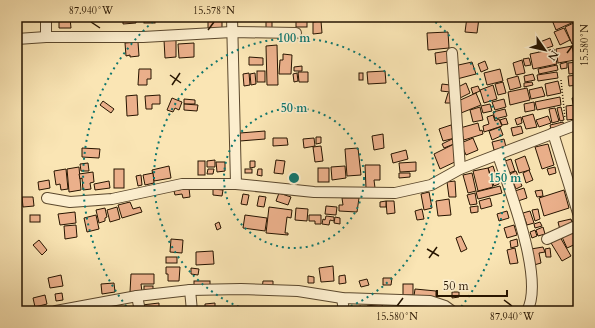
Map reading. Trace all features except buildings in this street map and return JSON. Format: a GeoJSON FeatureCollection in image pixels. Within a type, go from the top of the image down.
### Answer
{"type":"FeatureCollection","features":[{"type":"Feature","properties":{"kind":"street"},"geometry":{"type":"LineString","coordinates":[[46,17],[46,37]]}},
{"type":"Feature","properties":{"kind":"street"},"geometry":{"type":"LineString","coordinates":[[232,17],[236,184]]}},
{"type":"Feature","properties":{"kind":"street"},"geometry":{"type":"LineString","coordinates":[[17,39],[46,37],[143,37],[232,32],[296,33]]}},
{"type":"Feature","properties":{"kind":"street"},"geometry":{"type":"LineString","coordinates":[[452,53],[460,169]]}},
{"type":"Feature","properties":{"kind":"street"},"geometry":{"type":"LineString","coordinates":[[47,198],[70,202],[105,200],[182,184],[236,184],[314,192],[395,193],[431,185],[460,169],[578,124]]}},
{"type":"Feature","properties":{"kind":"street"},"geometry":{"type":"LineString","coordinates":[[553,134],[578,213]]}},
{"type":"Feature","properties":{"kind":"street"},"geometry":{"type":"LineString","coordinates":[[498,155],[520,222],[530,264],[532,290],[527,311]]}},
{"type":"Feature","properties":{"kind":"street"},"geometry":{"type":"LineString","coordinates":[[547,239],[578,225]]}},
{"type":"Feature","properties":{"kind":"street"},"geometry":{"type":"LineString","coordinates":[[190,290],[192,311]]}},
{"type":"Feature","properties":{"kind":"street"},"geometry":{"type":"LineString","coordinates":[[56,311],[78,309],[137,296],[190,290],[298,291],[392,306],[430,301],[447,309]]}},
{"type":"Feature","properties":{"kind":"street"},"geometry":{"type":"LineString","coordinates":[[137,296],[140,311]]}},
{"type":"Feature","properties":{"kind":"street"},"geometry":{"type":"LineString","coordinates":[[342,298],[344,311]]}},
{"type":"Feature","properties":{"kind":"path"},"geometry":{"type":"LineString","coordinates":[[561,80],[567,128]]}}]}
